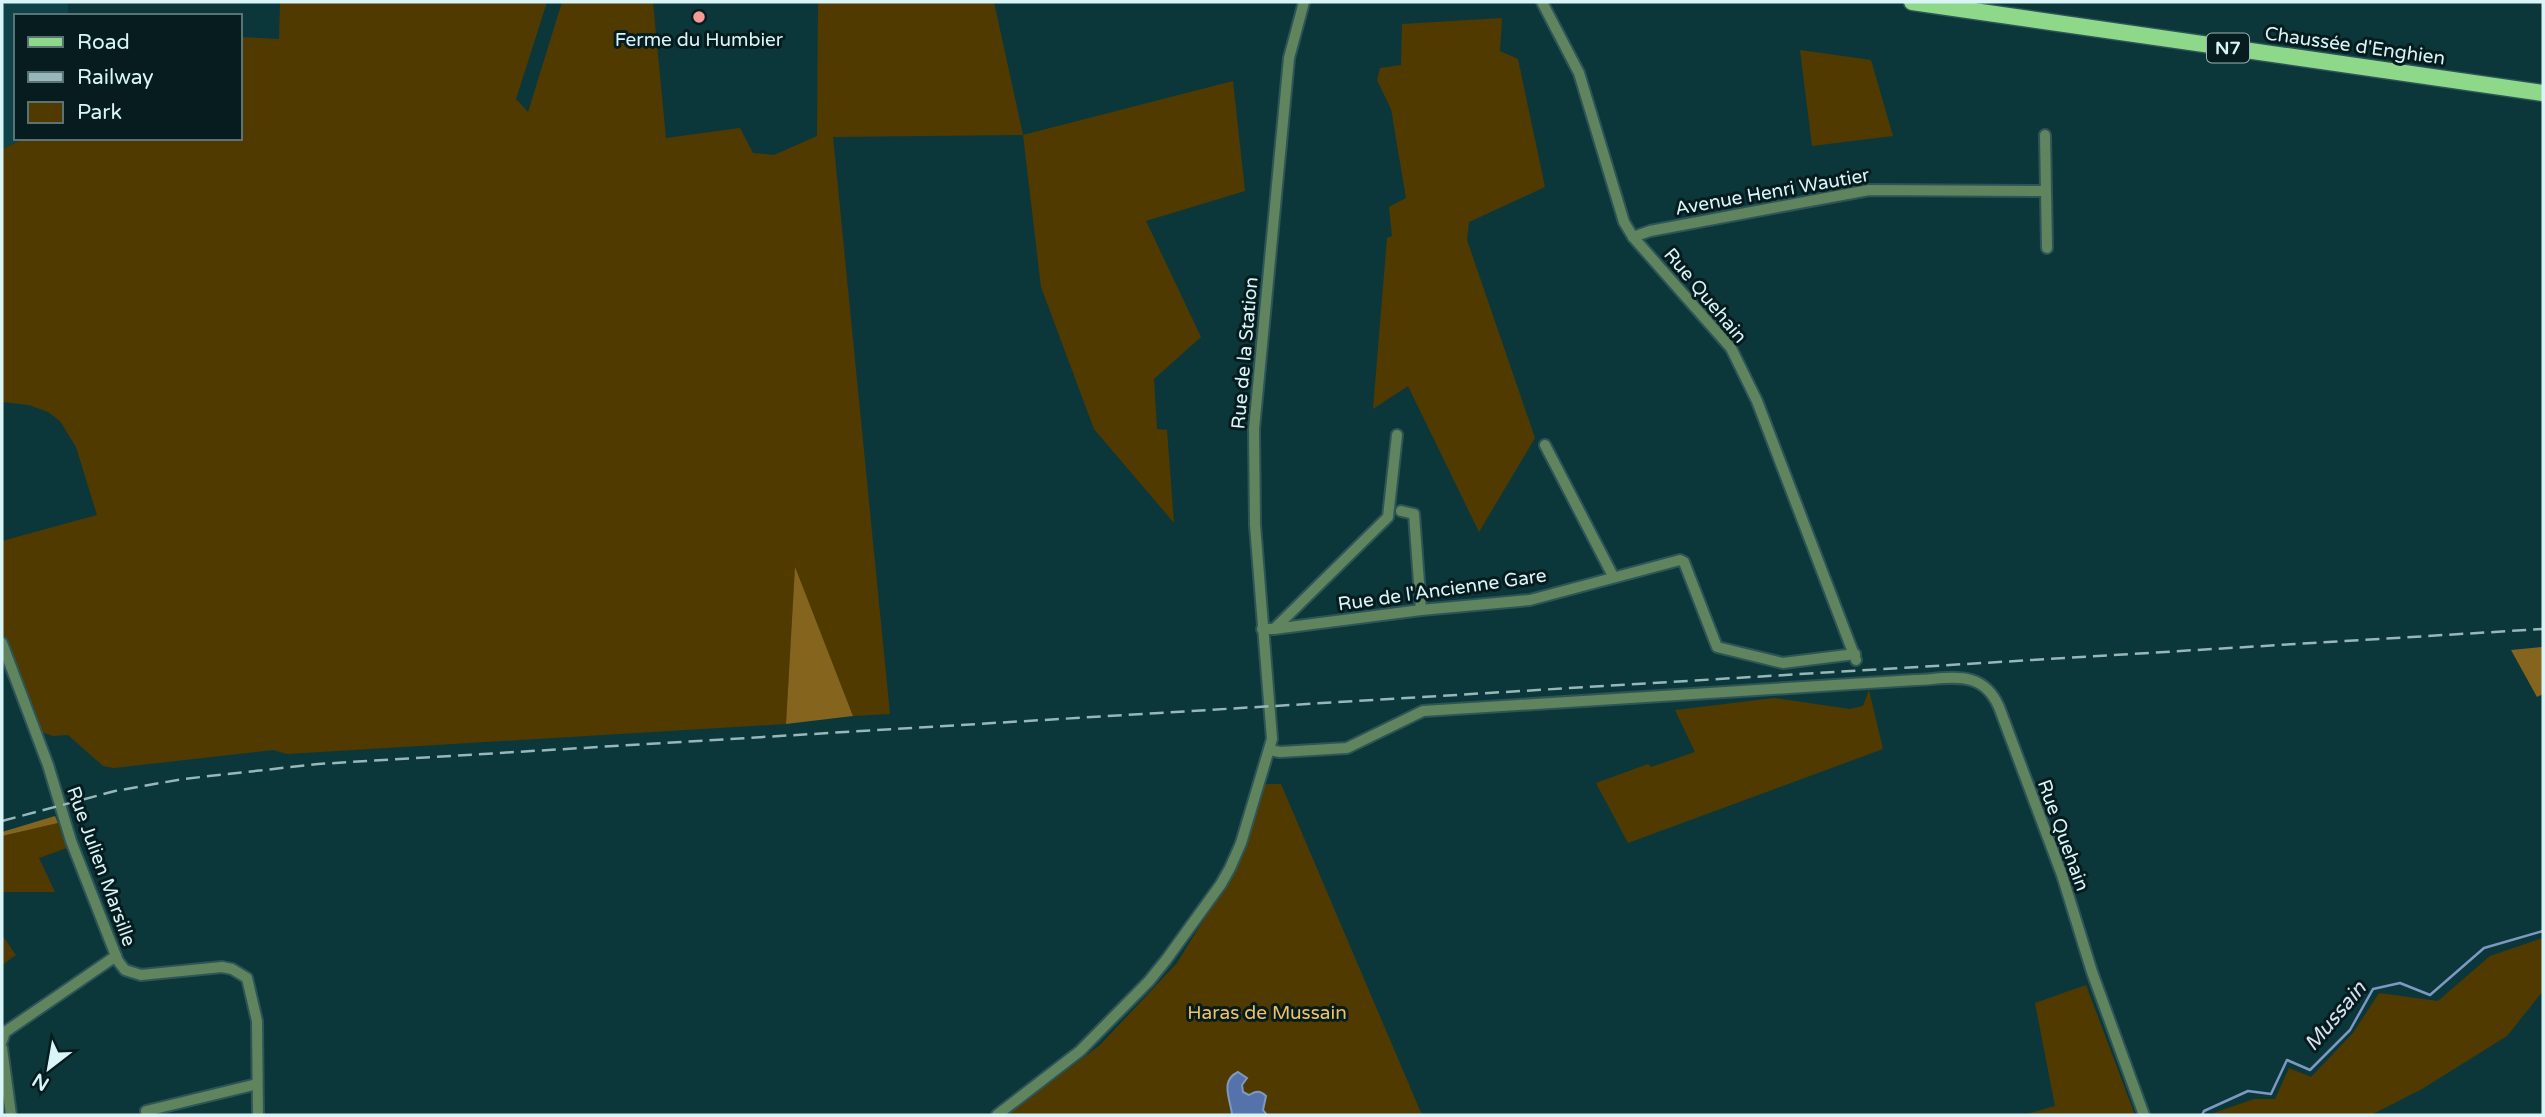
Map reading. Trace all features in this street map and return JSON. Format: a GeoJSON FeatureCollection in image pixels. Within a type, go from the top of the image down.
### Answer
{"type":"FeatureCollection","features":[{"type":"Feature","properties":{"kind":"main road","name":"Chaussée d'Enghien"},"geometry":{"type":"LineString","coordinates":[[1912,2],[2543,93]]}},
{"type":"Feature","properties":{"kind":"street","name":"Rue de la Station"},"geometry":{"type":"LineString","coordinates":[[997,1115],[1080,1051],[1166,960],[1230,868],[1241,843],[1269,750],[1272,739],[1255,525],[1254,429],[1289,58],[1304,2]]}},
{"type":"Feature","properties":{"kind":"street","name":"Rue Quehain"},"geometry":{"type":"LineString","coordinates":[[1542,2],[1578,73],[1618,210],[1633,237],[1731,348],[1757,401],[1855,657]]}},
{"type":"Feature","properties":{"kind":"street"},"geometry":{"type":"LineString","coordinates":[[2045,135],[2047,248]]}},
{"type":"Feature","properties":{"kind":"street","name":"Avenue Henri Wautier"},"geometry":{"type":"LineString","coordinates":[[1633,237],[1650,231],[1868,190],[2045,191]]}},
{"type":"Feature","properties":{"kind":"street"},"geometry":{"type":"LineString","coordinates":[[1274,629],[1388,517],[1397,435]]}},
{"type":"Feature","properties":{"kind":"street"},"geometry":{"type":"LineString","coordinates":[[1545,445],[1612,576]]}},
{"type":"Feature","properties":{"kind":"street"},"geometry":{"type":"LineString","coordinates":[[1401,511],[1414,514],[1421,610]]}},
{"type":"Feature","properties":{"kind":"street","name":"Rue de l'Ancienne Gare"},"geometry":{"type":"LineString","coordinates":[[1262,629],[1530,600],[1680,560],[1684,562],[1717,647],[1783,663],[1855,657]]}},
{"type":"Feature","properties":{"kind":"street","name":"Rue Julien Marsille"},"geometry":{"type":"LineString","coordinates":[[2,643],[50,773],[71,841],[116,956],[125,970],[141,975],[222,967],[232,969],[247,978],[257,1021],[258,1115]]}},
{"type":"Feature","properties":{"kind":"street","name":"Rue Quehain"},"geometry":{"type":"LineString","coordinates":[[1269,750],[1280,752],[1347,748],[1423,711],[1864,683],[1965,678],[1978,681],[1993,694],[2062,875],[2092,972],[2144,1115]]}},
{"type":"Feature","properties":{"kind":"street"},"geometry":{"type":"LineString","coordinates":[[2,1041],[5,1032],[116,956]]}},
{"type":"Feature","properties":{"kind":"street"},"geometry":{"type":"LineString","coordinates":[[2,1048],[11,1115]]}},
{"type":"Feature","properties":{"kind":"street"},"geometry":{"type":"LineString","coordinates":[[146,1111],[257,1084]]}},
{"type":"Feature","properties":{"kind":"shaded area"},"geometry":{"type":"Polygon","coordinates":[[[2,2],[68,2],[68,14],[14,14],[14,140],[22,140],[2,149],[2,2]]]}},
{"type":"Feature","properties":{"kind":"shaded area"},"geometry":{"type":"Polygon","coordinates":[[[795,567],[853,716],[786,724],[795,567]]]}},
{"type":"Feature","properties":{"kind":"shaded area"},"geometry":{"type":"Polygon","coordinates":[[[2543,647],[2543,694],[2537,697],[2511,650],[2543,647]]]}},
{"type":"Feature","properties":{"kind":"shaded area"},"geometry":{"type":"Polygon","coordinates":[[[55,816],[58,823],[2,836],[2,832],[55,816]]]}},
{"type":"Feature","properties":{"kind":"green space"},"geometry":{"type":"Polygon","coordinates":[[[280,2],[547,2],[516,99],[528,112],[562,2],[653,2],[666,138],[740,128],[753,153],[774,155],[817,136],[818,2],[994,2],[1023,135],[833,137],[890,714],[853,716],[795,569],[786,724],[287,754],[273,750],[114,768],[103,766],[68,735],[53,736],[38,731],[2,638],[2,541],[97,515],[76,447],[60,421],[48,412],[29,405],[2,402],[2,149],[22,140],[242,140],[242,37],[279,39],[280,2]]]}},
{"type":"Feature","properties":{"kind":"green space"},"geometry":{"type":"Polygon","coordinates":[[[1502,18],[1500,51],[1518,59],[1545,187],[1469,222],[1467,240],[1535,438],[1479,532],[1408,386],[1373,409],[1387,238],[1392,236],[1389,207],[1406,198],[1391,109],[1377,80],[1380,68],[1401,65],[1402,24],[1502,18]]]}},
{"type":"Feature","properties":{"kind":"green space"},"geometry":{"type":"Polygon","coordinates":[[[1800,50],[1871,60],[1893,136],[1812,146],[1800,50]]]}},
{"type":"Feature","properties":{"kind":"green space"},"geometry":{"type":"Polygon","coordinates":[[[1233,81],[1245,191],[1146,221],[1201,337],[1154,379],[1157,429],[1167,430],[1174,523],[1094,429],[1041,287],[1023,135],[1233,81]]]}},
{"type":"Feature","properties":{"kind":"green space"},"geometry":{"type":"Polygon","coordinates":[[[1869,690],[1883,749],[1628,843],[1596,783],[1648,764],[1651,767],[1695,752],[1675,710],[1774,698],[1850,709],[1863,706],[1869,690]]]}},
{"type":"Feature","properties":{"kind":"green space","name":"Haras de Mussain"},"geometry":{"type":"Polygon","coordinates":[[[1263,784],[1281,784],[1422,1115],[1007,1115],[1100,1045],[1177,963],[1244,854],[1263,784]]]}},
{"type":"Feature","properties":{"kind":"green space"},"geometry":{"type":"Polygon","coordinates":[[[58,823],[67,848],[39,858],[55,892],[2,892],[2,836],[58,823]]]}},
{"type":"Feature","properties":{"kind":"green space"},"geometry":{"type":"Polygon","coordinates":[[[2,935],[16,955],[2,965],[2,935]]]}},
{"type":"Feature","properties":{"kind":"green space"},"geometry":{"type":"Polygon","coordinates":[[[2543,938],[2543,991],[2507,1036],[2422,1089],[2371,1115],[2208,1115],[2254,1099],[2275,1099],[2289,1068],[2311,1077],[2353,1033],[2379,993],[2438,1001],[2490,956],[2543,938]]]}},
{"type":"Feature","properties":{"kind":"green space"},"geometry":{"type":"Polygon","coordinates":[[[2086,985],[2135,1115],[2023,1115],[2055,1106],[2035,1003],[2086,985]]]}},
{"type":"Feature","properties":{"kind":"water"},"geometry":{"type":"Polygon","coordinates":[[[1238,1072],[1247,1078],[1242,1085],[1243,1092],[1249,1095],[1260,1092],[1266,1096],[1263,1110],[1267,1115],[1232,1115],[1227,1086],[1232,1076],[1238,1072]]]}},
{"type":"Feature","properties":{"kind":"waterway","name":"Mussain"},"geometry":{"type":"LineString","coordinates":[[2202,1115],[2204,1111],[2248,1091],[2271,1094],[2287,1060],[2310,1070],[2350,1030],[2373,989],[2400,983],[2430,995],[2484,948],[2543,931]]}},
{"type":"Feature","properties":{"kind":"railway"},"geometry":{"type":"LineString","coordinates":[[2,821],[115,791],[183,779],[318,764],[2543,629]]}},
{"type":"Feature","properties":{"kind":"place","name":"Ferme du Humbier"},"geometry":{"type":"Point","coordinates":[699,17]}}]}
